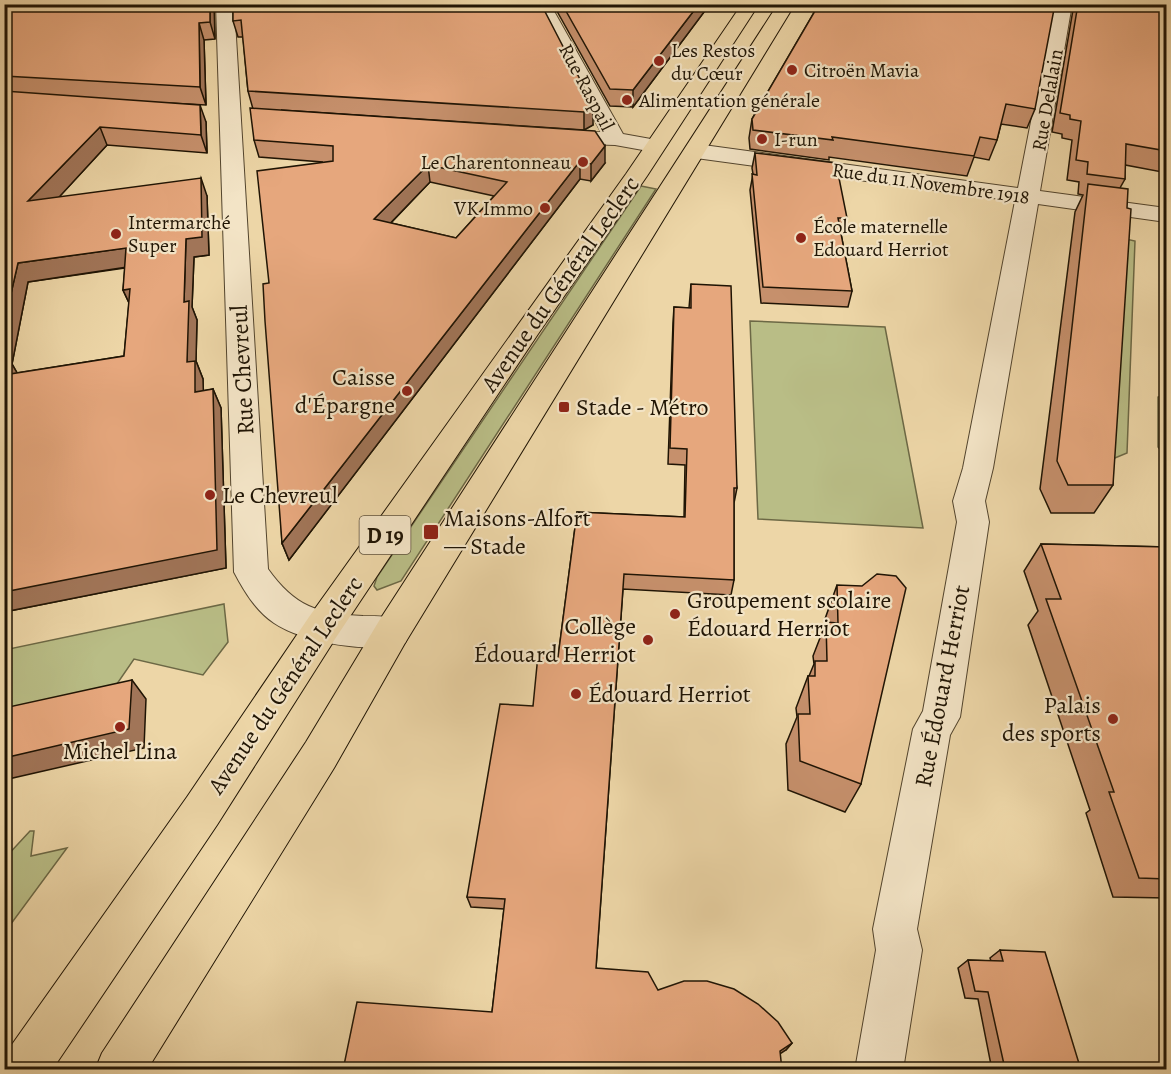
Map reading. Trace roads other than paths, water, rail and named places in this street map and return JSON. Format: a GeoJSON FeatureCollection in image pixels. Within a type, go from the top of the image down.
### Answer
{"type":"FeatureCollection","features":[{"type":"Feature","properties":{"kind":"main road","name":"Avenue du Général Leclerc"},"geometry":{"type":"LineString","coordinates":[[23,1070],[202,811],[322,628],[528,328],[636,176],[751,4]]}},
{"type":"Feature","properties":{"kind":"main road","name":"Avenue du Général Leclerc"},"geometry":{"type":"LineString","coordinates":[[119,1070],[320,755],[392,632],[788,4]]}},
{"type":"Feature","properties":{"kind":"main road"},"geometry":{"type":"LineString","coordinates":[[654,146],[696,151]]}},
{"type":"Feature","properties":{"kind":"street","name":"Rue Chevreul"},"geometry":{"type":"LineString","coordinates":[[225,4],[251,572],[274,603],[289,613],[322,628],[392,632]]}},
{"type":"Feature","properties":{"kind":"street","name":"Rue Raspail"},"geometry":{"type":"LineString","coordinates":[[541,4],[606,118],[615,139]]}},
{"type":"Feature","properties":{"kind":"street","name":"Rue Delalain"},"geometry":{"type":"LineString","coordinates":[[1030,196],[1064,4]]}},
{"type":"Feature","properties":{"kind":"street"},"geometry":{"type":"LineString","coordinates":[[540,137],[615,139],[654,146]]}},
{"type":"Feature","properties":{"kind":"street","name":"Rue du 11 Novembre 1918"},"geometry":{"type":"LineString","coordinates":[[696,151],[1167,215]]}},
{"type":"Feature","properties":{"kind":"street","name":"Rue Édouard Herriot"},"geometry":{"type":"LineString","coordinates":[[879,1070],[899,950],[895,929],[932,729],[940,717],[973,522],[969,501],[978,468],[1030,196]]}},
{"type":"Feature","properties":{"kind":"place","name":"Les Restos du Cœur"},"geometry":{"type":"Point","coordinates":[659,61]}},
{"type":"Feature","properties":{"kind":"place","name":"Citroën Mavia"},"geometry":{"type":"Point","coordinates":[792,70]}},
{"type":"Feature","properties":{"kind":"place","name":"Alimentation générale"},"geometry":{"type":"Point","coordinates":[627,100]}},
{"type":"Feature","properties":{"kind":"place","name":"I-run"},"geometry":{"type":"Point","coordinates":[762,139]}},
{"type":"Feature","properties":{"kind":"place","name":"Le Charentonneau"},"geometry":{"type":"Point","coordinates":[583,162]}},
{"type":"Feature","properties":{"kind":"place","name":"VK Immo"},"geometry":{"type":"Point","coordinates":[545,208]}},
{"type":"Feature","properties":{"kind":"place","name":"Intermarché Super"},"geometry":{"type":"Point","coordinates":[116,234]}},
{"type":"Feature","properties":{"kind":"place","name":"École maternelle Edouard Herriot"},"geometry":{"type":"Point","coordinates":[801,238]}},
{"type":"Feature","properties":{"kind":"place","name":"Caisse d'Épargne"},"geometry":{"type":"Point","coordinates":[407,391]}},
{"type":"Feature","properties":{"kind":"place","name":"Stade - Métro"},"geometry":{"type":"Point","coordinates":[564,407]}},
{"type":"Feature","properties":{"kind":"place","name":"Le Chevreul"},"geometry":{"type":"Point","coordinates":[210,495]}},
{"type":"Feature","properties":{"kind":"place","name":"Maisons-Alfort — Stade"},"geometry":{"type":"Point","coordinates":[431,532]}},
{"type":"Feature","properties":{"kind":"place","name":"Groupement scolaire Édouard Herriot"},"geometry":{"type":"Point","coordinates":[675,614]}},
{"type":"Feature","properties":{"kind":"place","name":"Collège Édouard Herriot"},"geometry":{"type":"Point","coordinates":[648,640]}},
{"type":"Feature","properties":{"kind":"place","name":"Édouard Herriot"},"geometry":{"type":"Point","coordinates":[576,694]}},
{"type":"Feature","properties":{"kind":"place","name":"Palais des sports"},"geometry":{"type":"Point","coordinates":[1113,719]}},
{"type":"Feature","properties":{"kind":"place","name":"Michel Lina"},"geometry":{"type":"Point","coordinates":[120,727]}}]}
